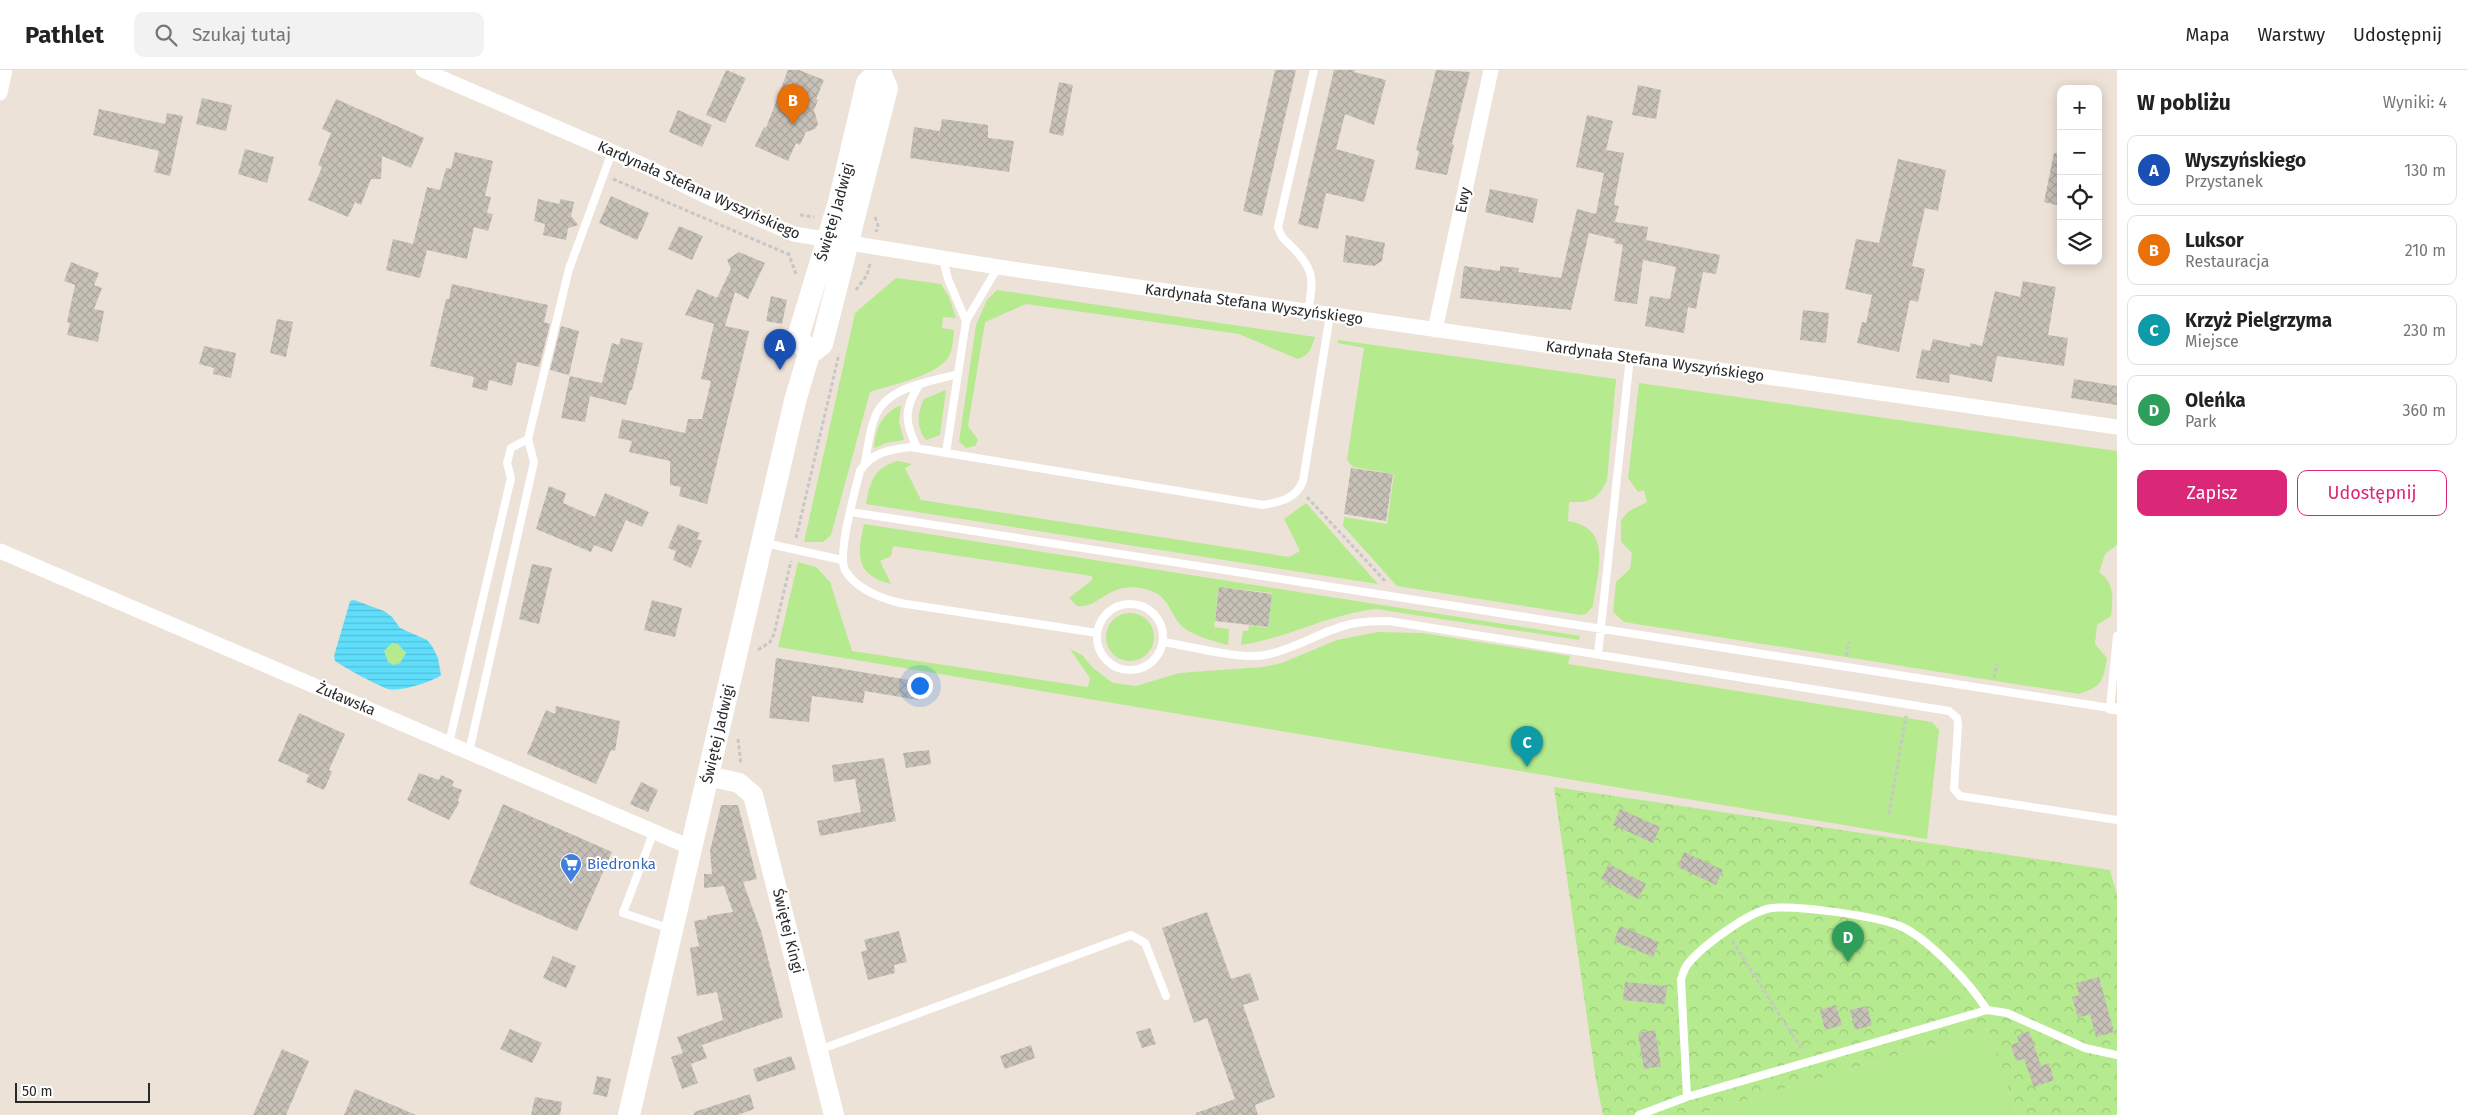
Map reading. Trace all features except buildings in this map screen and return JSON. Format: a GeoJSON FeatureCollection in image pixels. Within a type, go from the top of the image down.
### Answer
{"type":"FeatureCollection","features":[{"type":"Feature","properties":{"kind":"main road","name":"Świętej Jadwigi"},"geometry":{"type":"LineString","coordinates":[[629,1115],[795,402],[809,354],[822,344],[838,242],[888,88],[880,71]]}},
{"type":"Feature","properties":{"kind":"street"},"geometry":{"type":"LineString","coordinates":[[0,93],[5,70]]}},
{"type":"Feature","properties":{"kind":"street","name":"Kardynała Stefana Wyszyńskiego"},"geometry":{"type":"LineString","coordinates":[[423,70],[794,234],[943,259],[2117,427]]}},
{"type":"Feature","properties":{"kind":"street","name":"Ewy"},"geometry":{"type":"LineString","coordinates":[[1435,330],[1491,70]]}},
{"type":"Feature","properties":{"kind":"street","name":"Żuławska"},"geometry":{"type":"LineString","coordinates":[[0,551],[692,848]]}},
{"type":"Feature","properties":{"kind":"street"},"geometry":{"type":"LineString","coordinates":[[708,776],[739,783]]}},
{"type":"Feature","properties":{"kind":"street","name":"Świętej Kingi"},"geometry":{"type":"LineString","coordinates":[[739,783],[753,795],[759,815],[834,1115]]}},
{"type":"Feature","properties":{"kind":"lane"},"geometry":{"type":"LineString","coordinates":[[1308,312],[1312,276],[1307,264],[1281,238],[1278,227],[1314,70]]}},
{"type":"Feature","properties":{"kind":"lane"},"geometry":{"type":"LineString","coordinates":[[469,752],[534,462],[528,439],[569,269],[612,152]]}},
{"type":"Feature","properties":{"kind":"lane"},"geometry":{"type":"LineString","coordinates":[[943,259],[949,282],[966,321]]}},
{"type":"Feature","properties":{"kind":"lane"},"geometry":{"type":"LineString","coordinates":[[946,453],[966,321],[998,267]]}},
{"type":"Feature","properties":{"kind":"lane"},"geometry":{"type":"LineString","coordinates":[[865,462],[881,452],[917,448],[1263,505],[1289,498],[1300,489],[1330,315]]}},
{"type":"Feature","properties":{"kind":"lane"},"geometry":{"type":"LineString","coordinates":[[1598,654],[1630,357]]}},
{"type":"Feature","properties":{"kind":"lane"},"geometry":{"type":"LineString","coordinates":[[958,374],[896,392],[875,416],[851,512],[842,560],[845,569],[852,579],[877,597],[900,603],[1097,633]]}},
{"type":"Feature","properties":{"kind":"lane"},"geometry":{"type":"LineString","coordinates":[[917,448],[907,422],[907,410],[910,400],[919,385]]}},
{"type":"Feature","properties":{"kind":"lane"},"geometry":{"type":"LineString","coordinates":[[449,743],[511,478],[507,463],[511,448],[528,439]]}},
{"type":"Feature","properties":{"kind":"lane"},"geometry":{"type":"LineString","coordinates":[[851,512],[2113,708],[2117,636]]}},
{"type":"Feature","properties":{"kind":"lane"},"geometry":{"type":"LineString","coordinates":[[763,542],[842,560]]}},
{"type":"Feature","properties":{"kind":"lane"},"geometry":{"type":"LineString","coordinates":[[1124,604],[1134,604],[1145,607],[1160,622],[1163,642],[1160,652],[1150,664],[1136,670],[1126,670],[1107,662],[1099,648],[1097,633],[1103,618],[1114,608],[1124,604]]}},
{"type":"Feature","properties":{"kind":"lane"},"geometry":{"type":"LineString","coordinates":[[1163,642],[1247,656],[1263,656],[1278,652],[1346,625],[1367,621],[1389,621],[1949,710],[1957,718],[1958,725],[1954,789],[1960,796],[2117,820]]}},
{"type":"Feature","properties":{"kind":"lane"},"geometry":{"type":"LineString","coordinates":[[654,831],[624,912],[673,930]]}},
{"type":"Feature","properties":{"kind":"lane"},"geometry":{"type":"LineString","coordinates":[[1687,1097],[1681,979],[1686,966],[1695,956],[1756,912],[1771,908],[1806,909],[1882,920],[1902,927],[1934,951],[1958,974],[1987,1010]]}},
{"type":"Feature","properties":{"kind":"lane"},"geometry":{"type":"LineString","coordinates":[[818,1050],[1131,935],[1145,943],[1166,996]]}},
{"type":"Feature","properties":{"kind":"lane"},"geometry":{"type":"LineString","coordinates":[[1639,1115],[1687,1097],[1987,1010],[2007,1013],[2085,1048],[2117,1055]]}},
{"type":"Feature","properties":{"kind":"path"},"geometry":{"type":"LineString","coordinates":[[604,174],[788,254]]}},
{"type":"Feature","properties":{"kind":"path"},"geometry":{"type":"LineString","coordinates":[[790,246],[788,254],[794,271],[800,278]]}},
{"type":"Feature","properties":{"kind":"path"},"geometry":{"type":"LineString","coordinates":[[855,292],[860,287],[870,266]]}},
{"type":"Feature","properties":{"kind":"path"},"geometry":{"type":"LineString","coordinates":[[756,652],[770,642],[774,634],[841,346]]}},
{"type":"Feature","properties":{"kind":"path"},"geometry":{"type":"LineString","coordinates":[[1300,489],[1371,566]]}},
{"type":"Feature","properties":{"kind":"path"},"geometry":{"type":"LineString","coordinates":[[1889,814],[1908,703]]}},
{"type":"Feature","properties":{"kind":"path"},"geometry":{"type":"LineString","coordinates":[[739,783],[741,764],[738,739],[740,730]]}},
{"type":"Feature","properties":{"kind":"path"},"geometry":{"type":"LineString","coordinates":[[1726,932],[1810,1061]]}},
{"type":"Feature","properties":{"kind":"green space"},"geometry":{"type":"Polygon","coordinates":[[[896,278],[941,284],[949,297],[956,318],[943,317],[942,328],[954,330],[950,354],[937,368],[914,378],[870,392],[831,535],[823,542],[804,542],[855,313],[896,278]]]}},
{"type":"Feature","properties":{"kind":"green space"},"geometry":{"type":"Polygon","coordinates":[[[997,290],[1315,337],[1310,351],[1298,359],[1239,334],[1026,304],[985,322],[968,426],[978,440],[975,446],[966,448],[959,441],[976,325],[987,300],[997,290]]]}},
{"type":"Feature","properties":{"kind":"green space"},"geometry":{"type":"Polygon","coordinates":[[[1338,340],[1616,379],[1607,480],[1604,487],[1592,499],[1582,502],[1569,502],[1568,521],[1582,525],[1592,532],[1597,542],[1599,553],[1593,606],[1586,614],[1581,615],[1397,586],[1343,526],[1344,517],[1387,524],[1394,474],[1353,467],[1347,460],[1364,348],[1338,343],[1338,340]]]}},
{"type":"Feature","properties":{"kind":"green space"},"geometry":{"type":"Polygon","coordinates":[[[1639,383],[2117,451],[2117,545],[2105,554],[2099,572],[2108,581],[2112,591],[2111,616],[2097,625],[2095,644],[2107,658],[2100,682],[2093,688],[2079,694],[1624,622],[1613,612],[1616,582],[1630,569],[1632,553],[1621,542],[1621,520],[1629,511],[1647,502],[1644,490],[1638,492],[1628,478],[1639,383]]]}},
{"type":"Feature","properties":{"kind":"green space"},"geometry":{"type":"Polygon","coordinates":[[[946,390],[940,435],[926,440],[919,425],[919,415],[924,399],[946,390]]]}},
{"type":"Feature","properties":{"kind":"green space"},"geometry":{"type":"Polygon","coordinates":[[[901,405],[899,422],[904,440],[886,443],[874,448],[876,434],[884,417],[901,405]]]}},
{"type":"Feature","properties":{"kind":"green space"},"geometry":{"type":"Polygon","coordinates":[[[898,461],[912,464],[905,468],[921,500],[1289,557],[1300,551],[1284,519],[1306,503],[1378,584],[866,504],[869,489],[878,471],[898,461]]]}},
{"type":"Feature","properties":{"kind":"green space"},"geometry":{"type":"Polygon","coordinates":[[[864,524],[1580,636],[1579,640],[1376,609],[1342,616],[1258,642],[1241,645],[1243,631],[1248,631],[1249,625],[1268,628],[1272,593],[1219,587],[1214,627],[1229,629],[1228,645],[1188,631],[1179,623],[1163,598],[1145,589],[1122,588],[1085,606],[1077,606],[1069,598],[1092,580],[1092,576],[893,546],[891,556],[880,561],[891,584],[871,575],[861,562],[860,545],[864,524]]]}},
{"type":"Feature","properties":{"kind":"green space"},"geometry":{"type":"Polygon","coordinates":[[[798,562],[816,567],[830,582],[852,651],[1088,687],[1090,678],[1070,649],[1082,655],[1093,668],[1113,683],[1136,686],[1179,673],[1263,667],[1282,663],[1337,640],[1378,632],[1422,633],[1570,656],[1568,664],[1932,722],[1939,730],[1927,839],[778,647],[798,562]]]}},
{"type":"Feature","properties":{"kind":"green space"},"geometry":{"type":"Polygon","coordinates":[[[1125,613],[1135,613],[1144,617],[1150,623],[1153,628],[1153,646],[1144,657],[1135,661],[1125,661],[1116,657],[1110,651],[1106,642],[1106,632],[1110,623],[1116,617],[1125,613]]]}},
{"type":"Feature","properties":{"kind":"green space"},"geometry":{"type":"Polygon","coordinates":[[[394,643],[402,646],[405,654],[402,662],[394,665],[386,662],[383,654],[386,646],[394,643]]]}},
{"type":"Feature","properties":{"kind":"green space"},"geometry":{"type":"Polygon","coordinates":[[[1554,787],[2110,870],[2117,895],[2117,1115],[2017,1115],[1988,1029],[1695,1115],[1603,1115],[1596,1080],[1554,787]]]}},
{"type":"Feature","properties":{"kind":"green space"},"geometry":{"type":"Polygon","coordinates":[[[1988,1029],[2017,1115],[1695,1115],[1988,1029]]]}},
{"type":"Feature","properties":{"kind":"water"},"geometry":{"type":"Polygon","coordinates":[[[354,600],[384,611],[392,617],[400,628],[427,640],[438,658],[441,675],[416,686],[393,690],[361,676],[335,661],[334,656],[350,601],[354,600]],[[392,643],[384,651],[388,662],[394,665],[400,663],[406,653],[398,644],[392,643]]]}},
{"type":"Feature","properties":{"kind":"place","name":"Luksor"},"geometry":{"type":"Point","coordinates":[793,125]}},
{"type":"Feature","properties":{"kind":"place","name":"Wyszyńskiego"},"geometry":{"type":"Point","coordinates":[780,370]}},
{"type":"Feature","properties":{"kind":"place","name":"Krzyż Pielgrzyma"},"geometry":{"type":"Point","coordinates":[1527,767]}},
{"type":"Feature","properties":{"kind":"place","name":"Biedronka"},"geometry":{"type":"Point","coordinates":[571,883]}},
{"type":"Feature","properties":{"kind":"place","name":"Oleńka"},"geometry":{"type":"Point","coordinates":[1848,962]}}]}
